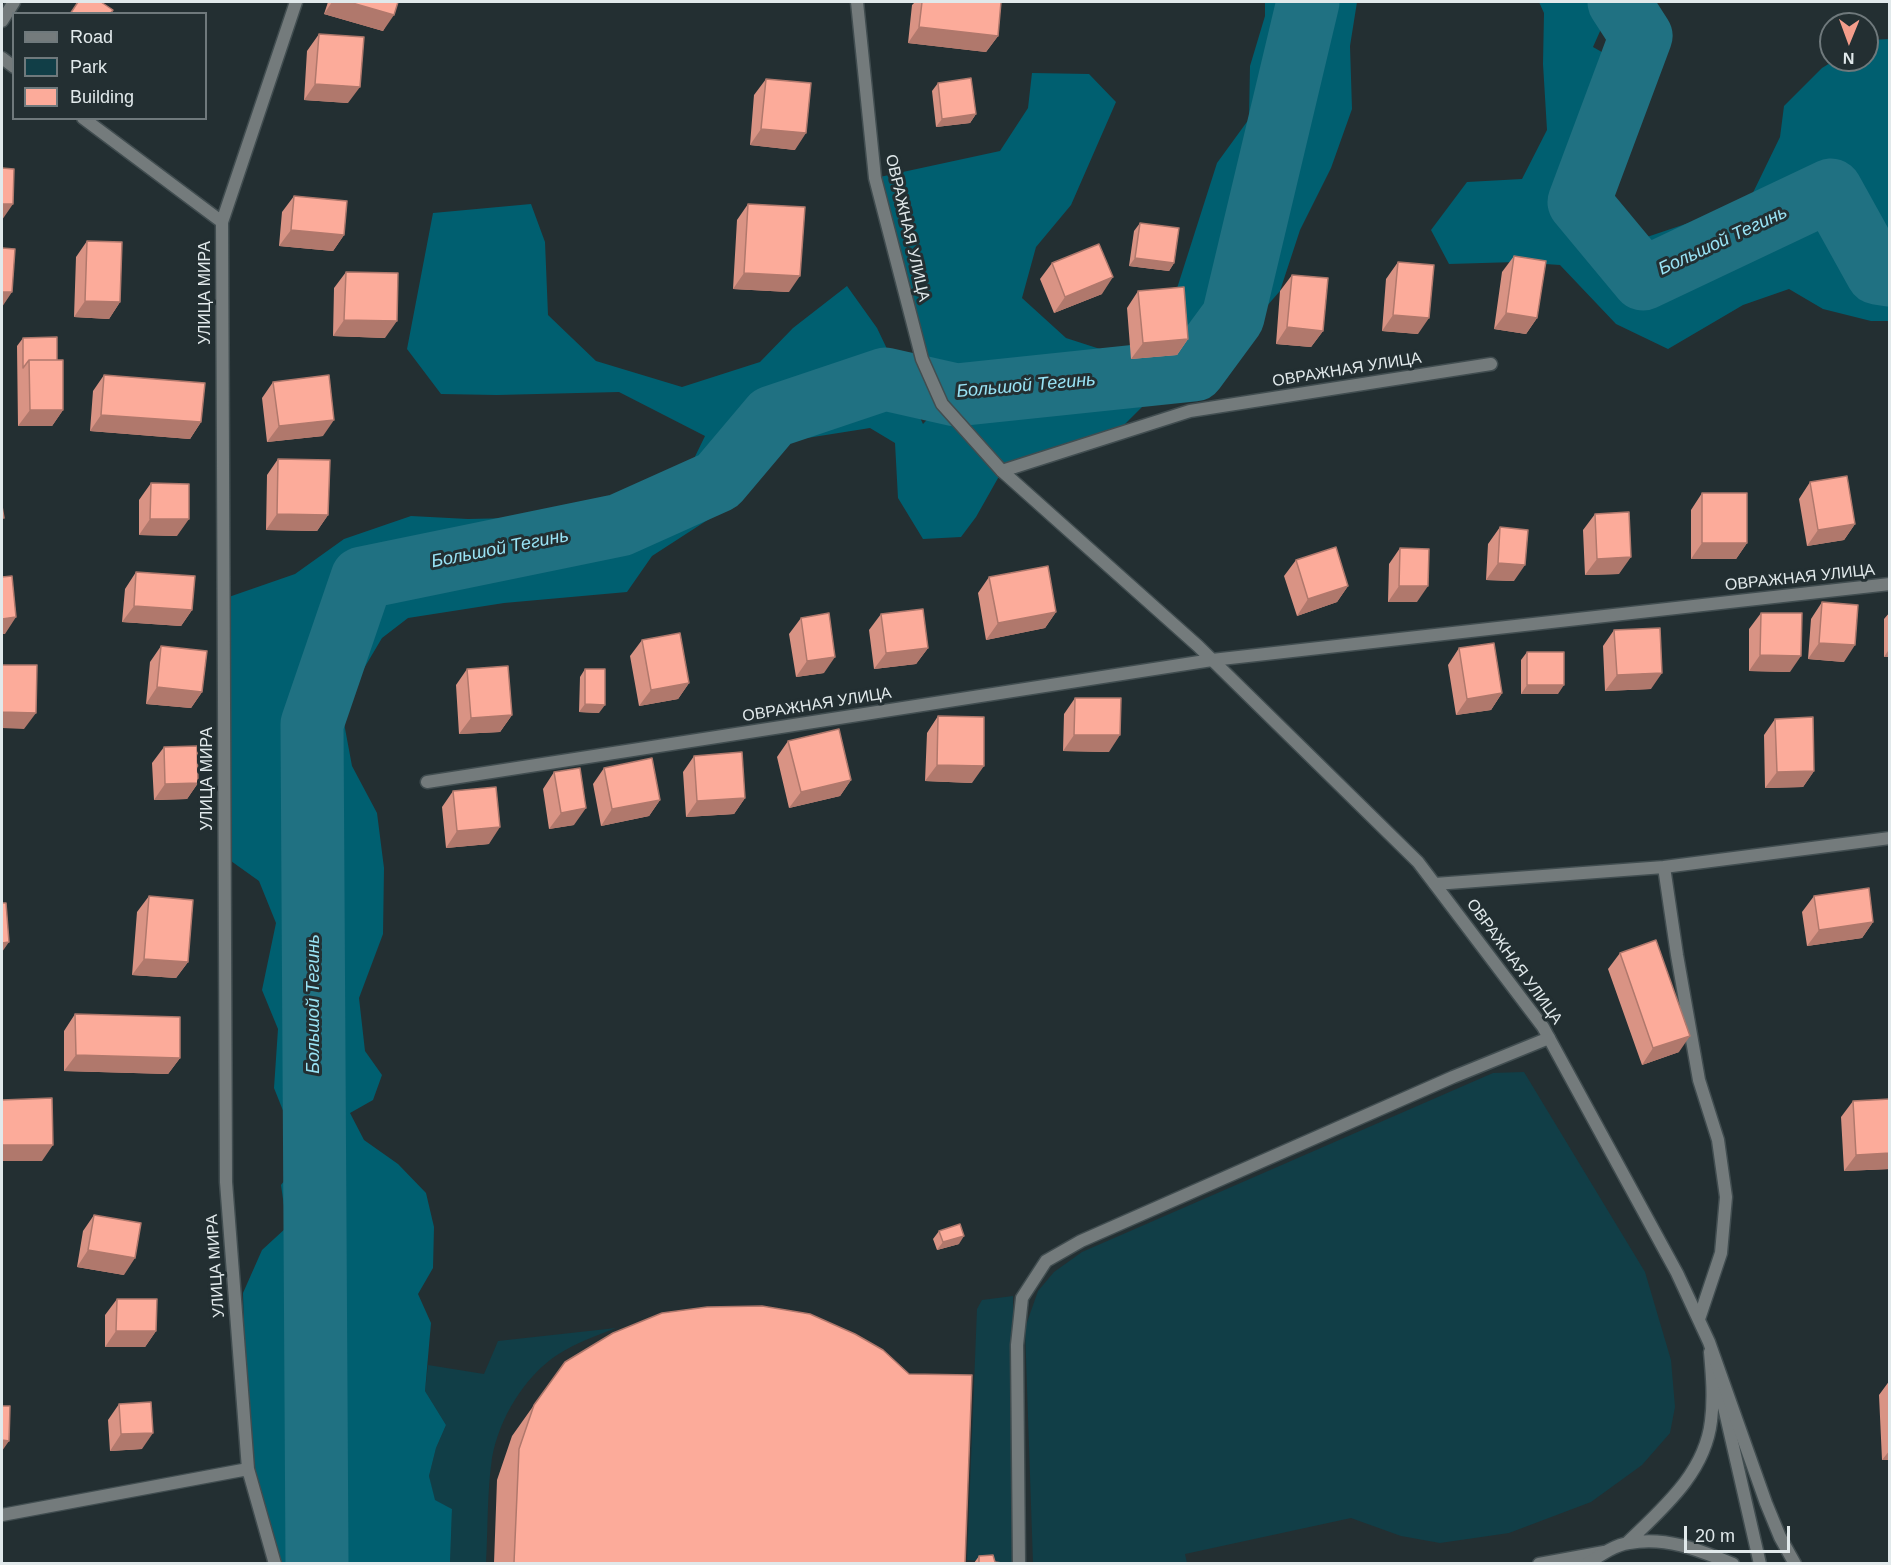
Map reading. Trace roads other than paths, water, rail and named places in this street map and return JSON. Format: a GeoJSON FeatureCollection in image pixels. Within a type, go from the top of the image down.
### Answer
{"type":"FeatureCollection","features":[{"type":"Feature","properties":{"kind":"street"},"geometry":{"type":"LineString","coordinates":[[2,21],[14,2]]}},
{"type":"Feature","properties":{"kind":"street","name":"УЛИЦА МИРА"},"geometry":{"type":"LineString","coordinates":[[275,1563],[248,1469],[226,1182],[222,222],[296,2]]}},
{"type":"Feature","properties":{"kind":"street","name":"ОВРАЖНАЯ УЛИЦА"},"geometry":{"type":"LineString","coordinates":[[857,2],[875,178],[922,359],[942,404],[1002,471],[1212,660],[1418,862],[1543,1027],[1677,1274],[1709,1342]]}},
{"type":"Feature","properties":{"kind":"street"},"geometry":{"type":"LineString","coordinates":[[86,120],[222,222]]}},
{"type":"Feature","properties":{"kind":"street","name":"ОВРАЖНАЯ УЛИЦА"},"geometry":{"type":"LineString","coordinates":[[1002,471],[1190,411],[1491,364]]}},
{"type":"Feature","properties":{"kind":"street","name":"ОВРАЖНАЯ УЛИЦА"},"geometry":{"type":"LineString","coordinates":[[427,782],[1212,660],[1890,584]]}},
{"type":"Feature","properties":{"kind":"street"},"geometry":{"type":"LineString","coordinates":[[1435,884],[1665,867],[1890,838]]}},
{"type":"Feature","properties":{"kind":"street"},"geometry":{"type":"LineString","coordinates":[[1665,867],[1677,955],[1699,1080],[1718,1140],[1726,1197],[1721,1253],[1699,1319]]}},
{"type":"Feature","properties":{"kind":"street"},"geometry":{"type":"LineString","coordinates":[[1019,1563],[1017,1345],[1022,1298],[1046,1261],[1081,1241],[1453,1077],[1549,1038]]}},
{"type":"Feature","properties":{"kind":"street"},"geometry":{"type":"LineString","coordinates":[[1627,1543],[1678,1492],[1695,1468],[1706,1444],[1711,1421],[1713,1388],[1709,1342]]}},
{"type":"Feature","properties":{"kind":"street"},"geometry":{"type":"LineString","coordinates":[[1709,1342],[1760,1563]]}},
{"type":"Feature","properties":{"kind":"street"},"geometry":{"type":"LineString","coordinates":[[1709,1342],[1770,1512],[1780,1537],[1795,1563]]}},
{"type":"Feature","properties":{"kind":"street"},"geometry":{"type":"LineString","coordinates":[[2,1515],[248,1469]]}},
{"type":"Feature","properties":{"kind":"street"},"geometry":{"type":"LineString","coordinates":[[1587,1563],[1627,1543],[1662,1541],[1690,1547],[1733,1563]]}},
{"type":"Feature","properties":{"kind":"street"},"geometry":{"type":"LineString","coordinates":[[1539,1563],[1605,1552]]}},
{"type":"Feature","properties":{"kind":"waterway","name":"Большой Тегинь"},"geometry":{"type":"LineString","coordinates":[[317,1564],[312,724],[362,578],[620,525],[718,481],[772,417],[885,379],[956,395],[1194,370],[1233,317],[1308,2]]}},
{"type":"Feature","properties":{"kind":"waterway","name":"Большой Тегинь"},"geometry":{"type":"LineString","coordinates":[[1619,2],[1641,36],[1579,202],[1643,279],[1831,190],[1877,273],[1890,275]]}}]}
